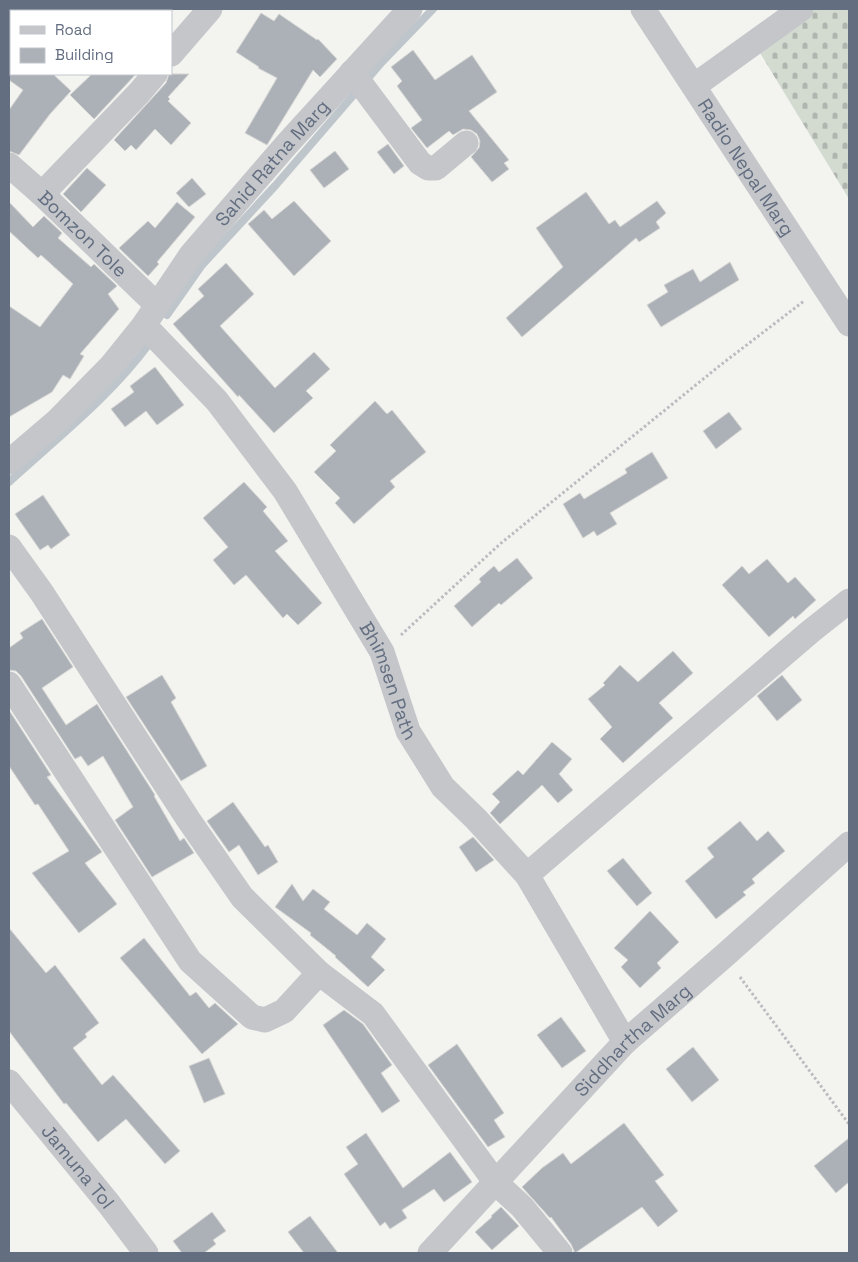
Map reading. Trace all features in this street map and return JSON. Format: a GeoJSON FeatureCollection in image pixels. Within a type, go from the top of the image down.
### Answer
{"type":"FeatureCollection","features":[{"type":"Feature","properties":{"kind":"street"},"geometry":{"type":"LineString","coordinates":[[172,53],[210,9]]}},
{"type":"Feature","properties":{"kind":"street","name":"Sahid Ratna Marg"},"geometry":{"type":"LineString","coordinates":[[9,462],[57,422],[111,366],[192,255],[287,144],[410,9]]}},
{"type":"Feature","properties":{"kind":"street","name":"Radio Nepal Marg"},"geometry":{"type":"LineString","coordinates":[[643,9],[849,324]]}},
{"type":"Feature","properties":{"kind":"street"},"geometry":{"type":"LineString","coordinates":[[694,86],[801,9]]}},
{"type":"Feature","properties":{"kind":"street"},"geometry":{"type":"LineString","coordinates":[[352,72],[420,163],[428,168],[436,168],[466,143]]}},
{"type":"Feature","properties":{"kind":"street"},"geometry":{"type":"LineString","coordinates":[[42,194],[154,75]]}},
{"type":"Feature","properties":{"kind":"street","name":"Bomzon Tole"},"geometry":{"type":"LineString","coordinates":[[9,165],[42,194],[150,315]]}},
{"type":"Feature","properties":{"kind":"street","name":"Bhimsen Path"},"geometry":{"type":"LineString","coordinates":[[150,315],[218,401],[284,491],[382,652],[408,731],[443,787],[476,818],[527,875],[625,1042]]}},
{"type":"Feature","properties":{"kind":"street"},"geometry":{"type":"LineString","coordinates":[[9,547],[42,593],[188,819],[242,897],[319,973],[373,1014],[496,1183],[522,1207],[560,1253]]}},
{"type":"Feature","properties":{"kind":"street"},"geometry":{"type":"LineString","coordinates":[[527,875],[811,631],[849,601]]}},
{"type":"Feature","properties":{"kind":"street"},"geometry":{"type":"LineString","coordinates":[[9,684],[190,961],[252,1017],[265,1020],[284,1010],[319,973]]}},
{"type":"Feature","properties":{"kind":"street","name":"Siddhartha Marg"},"geometry":{"type":"LineString","coordinates":[[430,1253],[625,1042],[849,844]]}},
{"type":"Feature","properties":{"kind":"street","name":"Jamuna Tol"},"geometry":{"type":"LineString","coordinates":[[9,1082],[109,1204],[146,1253]]}},
{"type":"Feature","properties":{"kind":"path"},"geometry":{"type":"LineString","coordinates":[[382,652],[500,544],[718,367],[825,285]]}},
{"type":"Feature","properties":{"kind":"path"},"geometry":{"type":"LineString","coordinates":[[724,956],[849,1124]]}},
{"type":"Feature","properties":{"kind":"green space"},"geometry":{"type":"Polygon","coordinates":[[[801,9],[849,9],[849,199],[754,43],[801,9]]]}},
{"type":"Feature","properties":{"kind":"building"},"geometry":{"type":"Polygon","coordinates":[[[261,13],[274,21],[279,14],[318,39],[337,59],[320,77],[313,70],[267,145],[245,133],[277,78],[258,68],[236,52],[261,13]]]}},
{"type":"Feature","properties":{"kind":"building"},"geometry":{"type":"Polygon","coordinates":[[[413,50],[435,80],[472,55],[497,92],[469,111],[509,160],[504,163],[509,169],[492,182],[471,157],[479,148],[480,141],[477,134],[471,130],[463,129],[453,135],[449,131],[427,148],[411,128],[422,120],[397,86],[402,81],[391,67],[413,50]]]}},
{"type":"Feature","properties":{"kind":"building"},"geometry":{"type":"Polygon","coordinates":[[[9,74],[54,75],[71,91],[50,114],[19,155],[9,151],[9,110],[23,90],[9,80],[9,74]]]}},
{"type":"Feature","properties":{"kind":"building"},"geometry":{"type":"Polygon","coordinates":[[[189,74],[168,97],[170,99],[168,101],[191,123],[171,145],[155,129],[136,150],[131,145],[125,151],[114,140],[166,83],[169,75],[189,74]]]}},
{"type":"Feature","properties":{"kind":"building"},"geometry":{"type":"Polygon","coordinates":[[[91,75],[135,75],[94,119],[70,95],[91,75]]]}},
{"type":"Feature","properties":{"kind":"building"},"geometry":{"type":"Polygon","coordinates":[[[388,144],[404,166],[394,174],[377,152],[388,144]]]}},
{"type":"Feature","properties":{"kind":"building"},"geometry":{"type":"Polygon","coordinates":[[[335,151],[349,169],[324,188],[310,170],[335,151]]]}},
{"type":"Feature","properties":{"kind":"building"},"geometry":{"type":"Polygon","coordinates":[[[87,168],[106,185],[81,212],[63,194],[87,168]]]}},
{"type":"Feature","properties":{"kind":"building"},"geometry":{"type":"Polygon","coordinates":[[[192,178],[206,194],[189,207],[176,193],[192,178]]]}},
{"type":"Feature","properties":{"kind":"building"},"geometry":{"type":"Polygon","coordinates":[[[586,192],[609,224],[615,220],[620,227],[657,201],[666,213],[656,222],[660,228],[639,242],[636,238],[522,337],[506,318],[563,267],[536,228],[586,192]]]}},
{"type":"Feature","properties":{"kind":"building"},"geometry":{"type":"Polygon","coordinates":[[[294,201],[331,241],[294,276],[248,224],[264,210],[272,219],[294,201]]]}},
{"type":"Feature","properties":{"kind":"building"},"geometry":{"type":"Polygon","coordinates":[[[9,202],[33,227],[44,216],[62,233],[58,238],[91,267],[94,264],[117,286],[108,294],[119,309],[80,354],[84,356],[70,379],[63,375],[52,392],[9,417],[9,306],[40,327],[73,284],[41,255],[38,258],[9,231],[9,202]]]}},
{"type":"Feature","properties":{"kind":"building"},"geometry":{"type":"Polygon","coordinates":[[[177,202],[195,217],[157,262],[159,264],[148,276],[119,248],[148,221],[155,228],[177,202]]]}},
{"type":"Feature","properties":{"kind":"building"},"geometry":{"type":"Polygon","coordinates":[[[730,262],[739,280],[661,327],[647,305],[668,292],[664,285],[693,269],[700,282],[730,262]]]}},
{"type":"Feature","properties":{"kind":"building"},"geometry":{"type":"Polygon","coordinates":[[[226,263],[254,294],[220,326],[275,388],[314,352],[330,369],[306,391],[313,398],[274,433],[239,395],[238,397],[173,324],[204,296],[198,289],[226,263]]]}},
{"type":"Feature","properties":{"kind":"building"},"geometry":{"type":"Polygon","coordinates":[[[155,367],[184,405],[157,425],[146,411],[125,427],[111,409],[134,392],[130,386],[155,367]]]}},
{"type":"Feature","properties":{"kind":"building"},"geometry":{"type":"Polygon","coordinates":[[[375,401],[387,414],[392,410],[426,452],[390,481],[395,487],[354,524],[335,503],[340,498],[314,472],[336,451],[330,445],[375,401]]]}},
{"type":"Feature","properties":{"kind":"building"},"geometry":{"type":"Polygon","coordinates":[[[729,412],[742,429],[716,449],[703,431],[729,412]]]}},
{"type":"Feature","properties":{"kind":"building"},"geometry":{"type":"Polygon","coordinates":[[[652,452],[668,478],[610,513],[617,524],[597,536],[594,531],[583,538],[563,504],[580,493],[584,499],[627,473],[625,469],[652,452]]]}},
{"type":"Feature","properties":{"kind":"building"},"geometry":{"type":"Polygon","coordinates":[[[244,482],[267,507],[263,511],[288,541],[275,551],[322,603],[298,625],[287,614],[283,618],[246,575],[234,585],[213,560],[228,547],[203,518],[244,482]]]}},
{"type":"Feature","properties":{"kind":"building"},"geometry":{"type":"Polygon","coordinates":[[[43,495],[70,535],[51,549],[48,545],[40,550],[15,514],[43,495]]]}},
{"type":"Feature","properties":{"kind":"building"},"geometry":{"type":"Polygon","coordinates":[[[517,558],[533,578],[501,605],[499,603],[472,627],[454,606],[481,582],[479,579],[494,566],[499,572],[517,558]]]}},
{"type":"Feature","properties":{"kind":"building"},"geometry":{"type":"Polygon","coordinates":[[[767,559],[788,583],[795,577],[816,600],[795,619],[793,616],[769,637],[722,585],[742,566],[749,574],[767,559]]]}},
{"type":"Feature","properties":{"kind":"building"},"geometry":{"type":"Polygon","coordinates":[[[42,619],[73,667],[42,688],[66,725],[97,704],[155,795],[180,841],[184,838],[194,853],[152,877],[115,820],[133,807],[103,756],[88,766],[81,756],[75,759],[21,676],[16,671],[9,670],[9,648],[23,638],[20,633],[42,619]]]}},
{"type":"Feature","properties":{"kind":"building"},"geometry":{"type":"Polygon","coordinates":[[[673,651],[693,673],[659,703],[673,718],[623,763],[600,739],[612,727],[588,699],[605,685],[603,683],[620,665],[638,682],[673,651]]]}},
{"type":"Feature","properties":{"kind":"building"},"geometry":{"type":"Polygon","coordinates":[[[162,675],[176,698],[171,702],[207,766],[181,781],[126,697],[162,675]]]}},
{"type":"Feature","properties":{"kind":"building"},"geometry":{"type":"Polygon","coordinates":[[[782,675],[802,700],[777,721],[757,696],[782,675]]]}},
{"type":"Feature","properties":{"kind":"building"},"geometry":{"type":"Polygon","coordinates":[[[9,710],[51,775],[47,777],[102,852],[85,863],[117,904],[79,933],[32,873],[69,851],[38,804],[35,805],[9,766],[9,710]]]}},
{"type":"Feature","properties":{"kind":"building"},"geometry":{"type":"Polygon","coordinates":[[[552,742],[572,759],[559,774],[573,790],[558,803],[542,785],[500,824],[490,813],[500,802],[492,794],[518,770],[523,775],[552,742]]]}},
{"type":"Feature","properties":{"kind":"building"},"geometry":{"type":"Polygon","coordinates":[[[233,802],[265,847],[268,845],[278,862],[258,875],[239,845],[229,852],[207,821],[233,802]]]}},
{"type":"Feature","properties":{"kind":"building"},"geometry":{"type":"Polygon","coordinates":[[[740,821],[757,841],[768,831],[785,851],[752,879],[755,883],[743,892],[746,895],[716,919],[685,881],[714,857],[707,848],[740,821]]]}},
{"type":"Feature","properties":{"kind":"building"},"geometry":{"type":"Polygon","coordinates":[[[473,837],[494,860],[476,872],[459,847],[473,837]]]}},
{"type":"Feature","properties":{"kind":"building"},"geometry":{"type":"Polygon","coordinates":[[[623,858],[652,893],[637,906],[607,871],[623,858]]]}},
{"type":"Feature","properties":{"kind":"building"},"geometry":{"type":"Polygon","coordinates":[[[292,884],[303,901],[313,889],[330,902],[324,909],[357,935],[367,923],[386,939],[371,957],[385,970],[368,987],[336,956],[310,935],[311,933],[275,907],[292,884]]]}},
{"type":"Feature","properties":{"kind":"building"},"geometry":{"type":"Polygon","coordinates":[[[650,911],[679,942],[657,963],[661,968],[640,988],[621,967],[628,960],[614,948],[650,911]]]}},
{"type":"Feature","properties":{"kind":"building"},"geometry":{"type":"Polygon","coordinates":[[[9,928],[46,973],[55,965],[99,1023],[85,1034],[87,1037],[73,1048],[102,1085],[113,1075],[180,1151],[165,1164],[126,1119],[98,1142],[66,1103],[64,1104],[9,1031],[9,928]]]}},
{"type":"Feature","properties":{"kind":"building"},"geometry":{"type":"Polygon","coordinates":[[[144,938],[190,996],[196,992],[209,1008],[215,1003],[238,1024],[202,1054],[120,958],[144,938]]]}},
{"type":"Feature","properties":{"kind":"building"},"geometry":{"type":"Polygon","coordinates":[[[344,1010],[363,1024],[392,1065],[381,1073],[400,1101],[382,1113],[323,1025],[344,1010]]]}},
{"type":"Feature","properties":{"kind":"building"},"geometry":{"type":"Polygon","coordinates":[[[561,1017],[586,1051],[562,1068],[537,1035],[561,1017]]]}},
{"type":"Feature","properties":{"kind":"building"},"geometry":{"type":"Polygon","coordinates":[[[457,1044],[504,1113],[494,1120],[505,1137],[488,1147],[428,1065],[457,1044]]]}},
{"type":"Feature","properties":{"kind":"building"},"geometry":{"type":"Polygon","coordinates":[[[693,1047],[719,1080],[692,1102],[666,1069],[693,1047]]]}},
{"type":"Feature","properties":{"kind":"building"},"geometry":{"type":"Polygon","coordinates":[[[209,1058],[225,1094],[204,1103],[189,1066],[209,1058]]]}},
{"type":"Feature","properties":{"kind":"building"},"geometry":{"type":"Polygon","coordinates":[[[624,1123],[664,1175],[655,1181],[678,1211],[658,1227],[642,1207],[575,1253],[571,1244],[551,1217],[522,1187],[542,1168],[563,1153],[571,1164],[624,1123]]]}},
{"type":"Feature","properties":{"kind":"building"},"geometry":{"type":"Polygon","coordinates":[[[366,1133],[403,1188],[450,1152],[472,1182],[444,1202],[434,1189],[402,1210],[407,1218],[390,1229],[385,1222],[380,1226],[344,1174],[358,1164],[346,1147],[366,1133]]]}},
{"type":"Feature","properties":{"kind":"building"},"geometry":{"type":"Polygon","coordinates":[[[849,1138],[849,1182],[836,1193],[814,1166],[849,1138]]]}},
{"type":"Feature","properties":{"kind":"building"},"geometry":{"type":"Polygon","coordinates":[[[501,1207],[519,1226],[492,1250],[475,1232],[501,1207]]]}},
{"type":"Feature","properties":{"kind":"building"},"geometry":{"type":"Polygon","coordinates":[[[212,1212],[226,1231],[213,1240],[216,1244],[204,1253],[182,1253],[173,1241],[212,1212]]]}},
{"type":"Feature","properties":{"kind":"building"},"geometry":{"type":"Polygon","coordinates":[[[310,1216],[338,1253],[304,1253],[288,1232],[310,1216]]]}},
{"type":"Feature","properties":{"kind":"waterway"},"geometry":{"type":"LineString","coordinates":[[167,315],[202,265],[275,186],[382,62],[433,9]]}},
{"type":"Feature","properties":{"kind":"waterway"},"geometry":{"type":"LineString","coordinates":[[9,482],[100,399],[149,344]]}}]}
